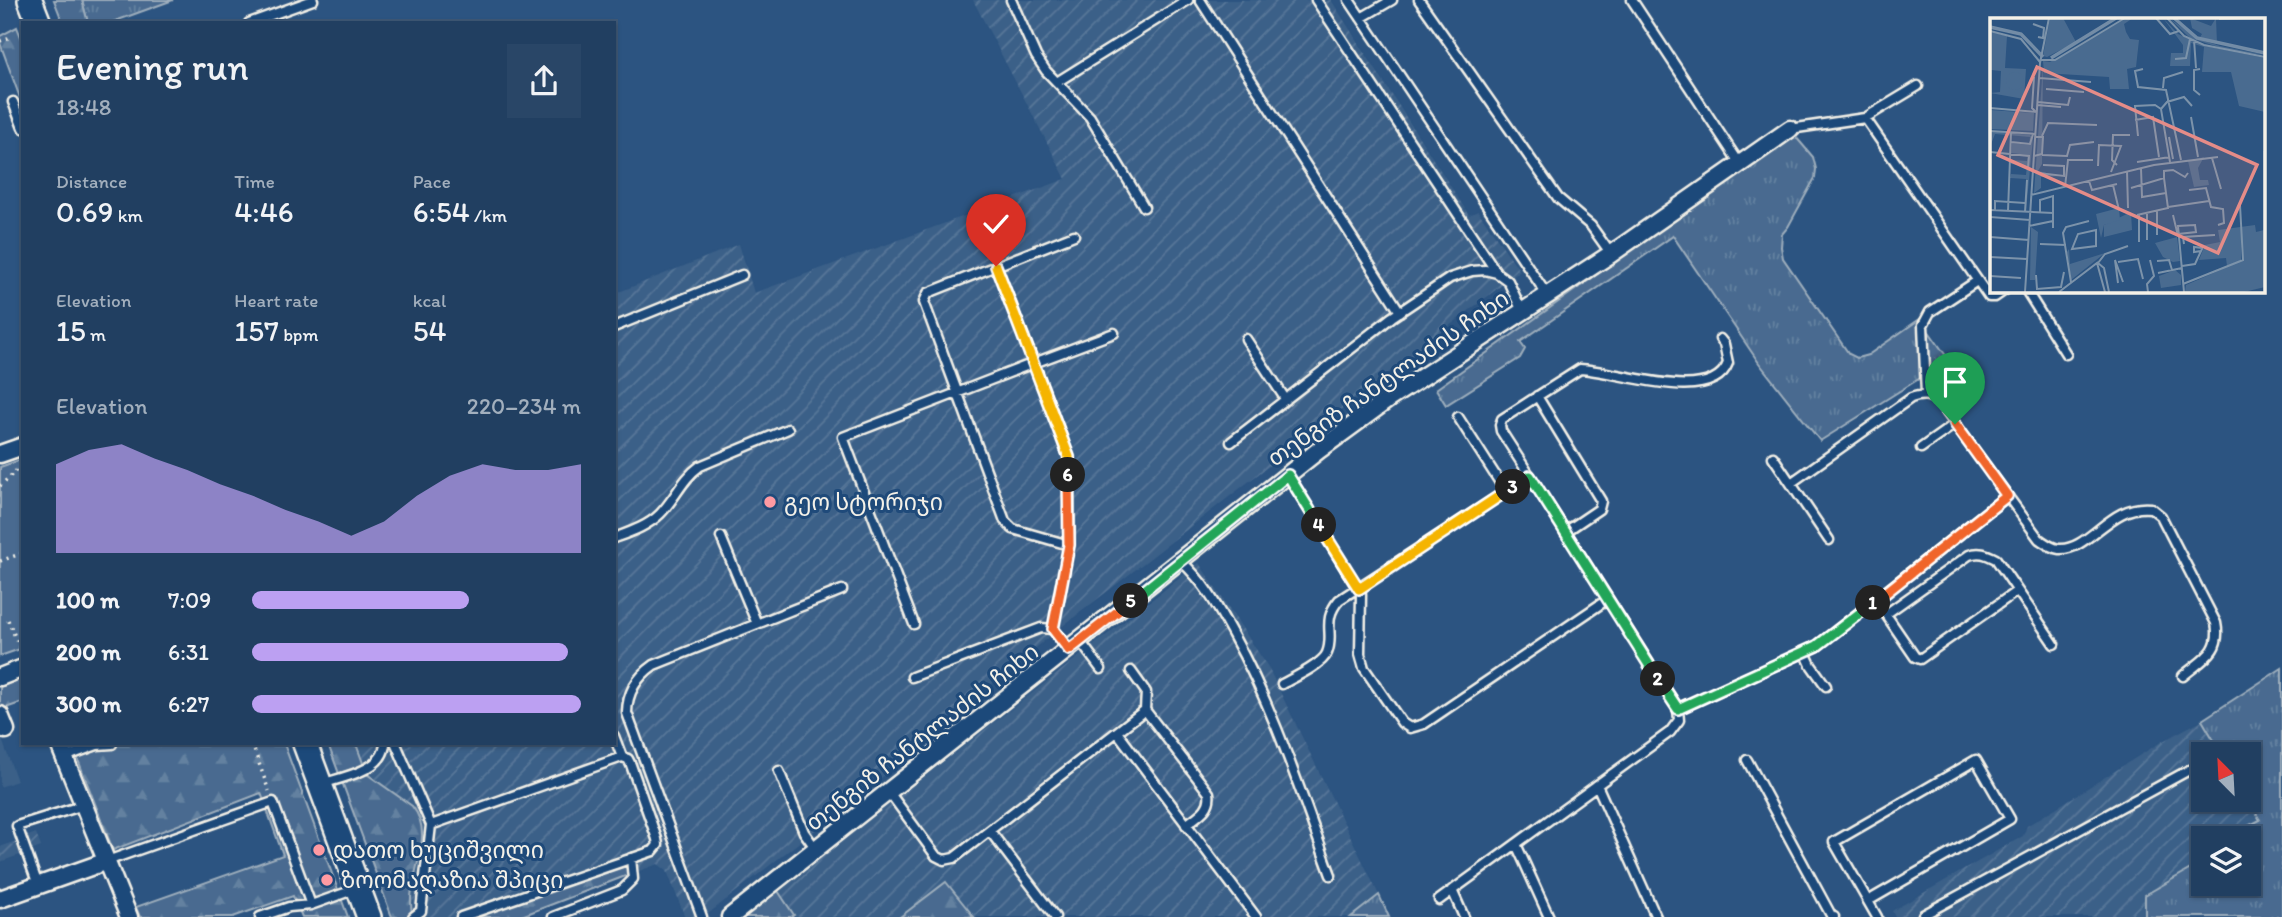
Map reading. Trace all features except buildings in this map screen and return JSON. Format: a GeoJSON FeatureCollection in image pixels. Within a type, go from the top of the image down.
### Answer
{"type":"FeatureCollection","features":[{"type":"Feature","properties":{"kind":"street"},"geometry":{"type":"LineString","coordinates":[[30,0],[38,21]]}},
{"type":"Feature","properties":{"kind":"street","name":"თენგიზ ჩანტლაძის ჩიხი"},"geometry":{"type":"LineString","coordinates":[[730,917],[1288,475],[1390,398],[1611,254],[1790,130]]}},
{"type":"Feature","properties":{"kind":"street"},"geometry":{"type":"LineString","coordinates":[[0,454],[21,447]]}},
{"type":"Feature","properties":{"kind":"street"},"geometry":{"type":"LineString","coordinates":[[0,677],[21,669]]}},
{"type":"Feature","properties":{"kind":"street"},"geometry":{"type":"LineString","coordinates":[[305,745],[369,917]]}},
{"type":"Feature","properties":{"kind":"street"},"geometry":{"type":"LineString","coordinates":[[62,750],[129,917]]}},
{"type":"Feature","properties":{"kind":"street"},"geometry":{"type":"LineString","coordinates":[[0,899],[107,862]]}},
{"type":"Feature","properties":{"kind":"lane"},"geometry":{"type":"LineString","coordinates":[[255,21],[313,0]]}},
{"type":"Feature","properties":{"kind":"lane"},"geometry":{"type":"LineString","coordinates":[[1011,0],[1036,56],[1046,71],[1090,117],[1144,207]]}},
{"type":"Feature","properties":{"kind":"lane"},"geometry":{"type":"LineString","coordinates":[[1057,82],[1188,0]]}},
{"type":"Feature","properties":{"kind":"lane"},"geometry":{"type":"LineString","coordinates":[[1200,0],[1400,312]]}},
{"type":"Feature","properties":{"kind":"lane"},"geometry":{"type":"LineString","coordinates":[[1316,0],[1497,273],[1508,281],[1522,311]]}},
{"type":"Feature","properties":{"kind":"lane"},"geometry":{"type":"LineString","coordinates":[[1349,0],[1548,295]]}},
{"type":"Feature","properties":{"kind":"lane"},"geometry":{"type":"LineString","coordinates":[[1361,18],[1392,0]]}},
{"type":"Feature","properties":{"kind":"lane"},"geometry":{"type":"LineString","coordinates":[[1419,0],[1558,198],[1591,226],[1611,254]]}},
{"type":"Feature","properties":{"kind":"lane"},"geometry":{"type":"LineString","coordinates":[[1632,0],[1740,164]]}},
{"type":"Feature","properties":{"kind":"lane"},"geometry":{"type":"LineString","coordinates":[[1790,130],[1866,118],[1918,86]]}},
{"type":"Feature","properties":{"kind":"lane"},"geometry":{"type":"LineString","coordinates":[[13,102],[21,123]]}},
{"type":"Feature","properties":{"kind":"lane"},"geometry":{"type":"LineString","coordinates":[[1866,118],[1989,297],[1995,297],[2002,292]]}},
{"type":"Feature","properties":{"kind":"lane"},"geometry":{"type":"LineString","coordinates":[[1069,545],[1013,529],[1005,521],[924,302],[928,293],[1074,235]]}},
{"type":"Feature","properties":{"kind":"lane"},"geometry":{"type":"LineString","coordinates":[[996,266],[1069,457],[1069,545],[1053,629]]}},
{"type":"Feature","properties":{"kind":"lane"},"geometry":{"type":"LineString","coordinates":[[1231,442],[1400,312],[1450,278],[1472,271],[1497,273]]}},
{"type":"Feature","properties":{"kind":"lane"},"geometry":{"type":"LineString","coordinates":[[616,326],[742,275]]}},
{"type":"Feature","properties":{"kind":"lane"},"geometry":{"type":"LineString","coordinates":[[1926,394],[1925,319],[1930,312],[1977,281]]}},
{"type":"Feature","properties":{"kind":"lane"},"geometry":{"type":"LineString","coordinates":[[2027,292],[2066,354]]}},
{"type":"Feature","properties":{"kind":"lane"},"geometry":{"type":"LineString","coordinates":[[914,624],[843,438],[1114,333]]}},
{"type":"Feature","properties":{"kind":"lane"},"geometry":{"type":"LineString","coordinates":[[1245,339],[1286,400]]}},
{"type":"Feature","properties":{"kind":"lane"},"geometry":{"type":"LineString","coordinates":[[1439,900],[1670,732],[1679,720],[1678,709],[1501,431],[1502,419],[1580,369],[1679,385],[1707,383],[1719,377],[1728,363],[1724,344],[1720,339]]}},
{"type":"Feature","properties":{"kind":"lane"},"geometry":{"type":"LineString","coordinates":[[1791,483],[1911,398],[1926,394],[1939,402],[2039,539],[2057,549],[2069,548],[2131,509],[2151,508],[2161,516],[2216,623],[2218,633],[2214,650],[2183,676]]}},
{"type":"Feature","properties":{"kind":"lane"},"geometry":{"type":"LineString","coordinates":[[1537,396],[1601,501],[1599,509],[1565,532]]}},
{"type":"Feature","properties":{"kind":"lane"},"geometry":{"type":"LineString","coordinates":[[1458,417],[1506,492]]}},
{"type":"Feature","properties":{"kind":"lane"},"geometry":{"type":"LineString","coordinates":[[1921,448],[1955,424]]}},
{"type":"Feature","properties":{"kind":"lane"},"geometry":{"type":"LineString","coordinates":[[616,537],[655,519],[690,474],[700,466],[788,429]]}},
{"type":"Feature","properties":{"kind":"lane"},"geometry":{"type":"LineString","coordinates":[[1773,457],[1829,540]]}},
{"type":"Feature","properties":{"kind":"lane"},"geometry":{"type":"LineString","coordinates":[[1288,475],[1361,594],[1360,654],[1364,668],[1402,723],[1410,728],[1424,724],[1608,599]]}},
{"type":"Feature","properties":{"kind":"lane"},"geometry":{"type":"LineString","coordinates":[[1282,684],[1320,661],[1327,652],[1329,617],[1339,600],[1530,476]]}},
{"type":"Feature","properties":{"kind":"lane"},"geometry":{"type":"LineString","coordinates":[[1678,709],[1825,641],[2007,496]]}},
{"type":"Feature","properties":{"kind":"lane"},"geometry":{"type":"LineString","coordinates":[[721,537],[757,624]]}},
{"type":"Feature","properties":{"kind":"lane"},"geometry":{"type":"LineString","coordinates":[[1886,614],[1976,552],[1996,559],[2054,644]]}},
{"type":"Feature","properties":{"kind":"lane"},"geometry":{"type":"LineString","coordinates":[[1181,561],[1209,590],[1272,711],[1331,875]]}},
{"type":"Feature","properties":{"kind":"lane"},"geometry":{"type":"LineString","coordinates":[[702,917],[627,713],[632,687],[642,673],[654,666],[842,590]]}},
{"type":"Feature","properties":{"kind":"lane"},"geometry":{"type":"LineString","coordinates":[[1876,600],[1915,657],[1920,659],[2017,590]]}},
{"type":"Feature","properties":{"kind":"lane"},"geometry":{"type":"LineString","coordinates":[[912,677],[1041,628],[1053,629],[1101,668]]}},
{"type":"Feature","properties":{"kind":"lane"},"geometry":{"type":"LineString","coordinates":[[1804,652],[1826,687]]}},
{"type":"Feature","properties":{"kind":"lane"},"geometry":{"type":"LineString","coordinates":[[1130,671],[1146,692],[1145,710],[1209,793],[1211,800],[1208,807],[1186,825]]}},
{"type":"Feature","properties":{"kind":"lane"},"geometry":{"type":"LineString","coordinates":[[888,792],[936,856],[944,860],[954,859],[1145,710]]}},
{"type":"Feature","properties":{"kind":"lane"},"geometry":{"type":"LineString","coordinates":[[1117,732],[1256,917]]}},
{"type":"Feature","properties":{"kind":"lane"},"geometry":{"type":"LineString","coordinates":[[616,741],[622,757]]}},
{"type":"Feature","properties":{"kind":"lane"},"geometry":{"type":"LineString","coordinates":[[62,750],[97,745]]}},
{"type":"Feature","properties":{"kind":"lane"},"geometry":{"type":"LineString","coordinates":[[320,785],[365,769],[378,761],[387,745]]}},
{"type":"Feature","properties":{"kind":"lane"},"geometry":{"type":"LineString","coordinates":[[397,745],[430,825],[421,911],[415,917]]}},
{"type":"Feature","properties":{"kind":"lane"},"geometry":{"type":"LineString","coordinates":[[430,825],[622,757],[628,759],[631,765],[658,845],[653,851],[461,917]]}},
{"type":"Feature","properties":{"kind":"lane"},"geometry":{"type":"LineString","coordinates":[[1747,760],[1834,917]]}},
{"type":"Feature","properties":{"kind":"lane"},"geometry":{"type":"LineString","coordinates":[[1868,901],[2010,819],[1976,760],[1834,842],[1877,917]]}},
{"type":"Feature","properties":{"kind":"lane"},"geometry":{"type":"LineString","coordinates":[[1923,916],[2189,770]]}},
{"type":"Feature","properties":{"kind":"lane"},"geometry":{"type":"LineString","coordinates":[[779,771],[804,832],[816,849]]}},
{"type":"Feature","properties":{"kind":"lane"},"geometry":{"type":"LineString","coordinates":[[1597,785],[1656,917]]}},
{"type":"Feature","properties":{"kind":"lane"},"geometry":{"type":"LineString","coordinates":[[107,862],[273,802],[311,905]]}},
{"type":"Feature","properties":{"kind":"lane"},"geometry":{"type":"LineString","coordinates":[[38,885],[17,826],[84,804]]}},
{"type":"Feature","properties":{"kind":"lane"},"geometry":{"type":"LineString","coordinates":[[990,831],[1055,917]]}},
{"type":"Feature","properties":{"kind":"lane"},"geometry":{"type":"LineString","coordinates":[[1516,844],[1549,917]]}},
{"type":"Feature","properties":{"kind":"lane"},"geometry":{"type":"LineString","coordinates":[[553,917],[622,890],[633,879],[631,858]]}},
{"type":"Feature","properties":{"kind":"lane"},"geometry":{"type":"LineString","coordinates":[[260,917],[289,907],[311,905],[358,888]]}},
{"type":"Feature","properties":{"kind":"lane"},"geometry":{"type":"LineString","coordinates":[[1452,890],[1464,917]]}},
{"type":"Feature","properties":{"kind":"path"},"geometry":{"type":"LineString","coordinates":[[0,41],[13,36]]}},
{"type":"Feature","properties":{"kind":"path"},"geometry":{"type":"LineString","coordinates":[[0,486],[21,466]]}},
{"type":"Feature","properties":{"kind":"path"},"geometry":{"type":"LineString","coordinates":[[0,561],[21,554]]}},
{"type":"Feature","properties":{"kind":"path"},"geometry":{"type":"LineString","coordinates":[[8,620],[21,651]]}},
{"type":"Feature","properties":{"kind":"path"},"geometry":{"type":"LineString","coordinates":[[252,745],[273,802]]}},
{"type":"Feature","properties":{"kind":"shaded area"},"geometry":{"type":"Polygon","coordinates":[[[973,0],[1331,0],[1469,215],[1478,211],[1520,271],[1055,632],[917,746],[918,749],[704,917],[685,917],[667,871],[658,864],[628,875],[625,860],[463,917],[413,917],[409,904],[423,832],[422,823],[412,806],[367,774],[356,745],[616,745],[616,293],[739,244],[754,293],[1066,179],[973,0]]]}},
{"type":"Feature","properties":{"kind":"shaded area"},"geometry":{"type":"Polygon","coordinates":[[[1199,563],[1268,667],[1379,895],[1351,917],[1265,917],[1259,909],[1248,917],[974,917],[946,882],[900,917],[795,917],[778,891],[1199,563]]]}},
{"type":"Feature","properties":{"kind":"shaded area"},"geometry":{"type":"Polygon","coordinates":[[[2202,720],[2215,742],[2191,742],[2191,812],[2255,812],[2260,820],[2248,826],[2191,826],[2191,869],[2145,895],[2145,917],[1895,917],[1892,911],[2023,836],[2027,826],[2161,742],[2202,720]]]}},
{"type":"Feature","properties":{"kind":"shaded area"},"geometry":{"type":"Polygon","coordinates":[[[0,734],[17,781],[0,787],[0,734]]]}},
{"type":"Feature","properties":{"kind":"shaded area"},"geometry":{"type":"Polygon","coordinates":[[[36,833],[41,847],[0,862],[0,847],[36,833]]]}},
{"type":"Feature","properties":{"kind":"green space"},"geometry":{"type":"Polygon","coordinates":[[[54,0],[82,0],[87,21],[62,21],[54,0]]]}},
{"type":"Feature","properties":{"kind":"green space"},"geometry":{"type":"Polygon","coordinates":[[[82,0],[173,0],[115,21],[87,21],[82,0]]]}},
{"type":"Feature","properties":{"kind":"green space"},"geometry":{"type":"Polygon","coordinates":[[[17,27],[21,37],[21,101],[0,43],[0,36],[17,27]]]}},
{"type":"Feature","properties":{"kind":"green space"},"geometry":{"type":"Polygon","coordinates":[[[1795,136],[1813,157],[1816,169],[1815,178],[1782,234],[1783,258],[1849,354],[1857,358],[1868,355],[1920,319],[1949,360],[1820,441],[1759,363],[1673,236],[1520,342],[1525,349],[1520,358],[1446,405],[1436,389],[1795,136]]]}},
{"type":"Feature","properties":{"kind":"green space"},"geometry":{"type":"Polygon","coordinates":[[[21,460],[21,649],[0,656],[0,467],[21,460]]]}},
{"type":"Feature","properties":{"kind":"green space"},"geometry":{"type":"Polygon","coordinates":[[[2282,668],[2282,917],[2145,917],[2145,895],[2191,869],[2191,896],[2261,896],[2261,826],[2248,826],[2260,820],[2255,812],[2261,812],[2261,742],[2215,742],[2202,720],[2282,668]]]}},
{"type":"Feature","properties":{"kind":"green space"},"geometry":{"type":"Polygon","coordinates":[[[21,679],[21,703],[0,710],[0,687],[21,679]]]}},
{"type":"Feature","properties":{"kind":"green space"},"geometry":{"type":"Polygon","coordinates":[[[116,745],[284,745],[348,917],[302,917],[293,896],[233,917],[140,917],[136,907],[283,855],[261,793],[113,850],[77,757],[116,745]]]}},
{"type":"Feature","properties":{"kind":"green space"},"geometry":{"type":"Polygon","coordinates":[[[328,745],[356,745],[367,774],[412,806],[419,818],[422,832],[412,889],[413,917],[392,917],[328,745]]]}},
{"type":"Feature","properties":{"kind":"green space"},"geometry":{"type":"Polygon","coordinates":[[[625,859],[628,875],[519,917],[463,917],[625,859]]]}},
{"type":"Feature","properties":{"kind":"green space"},"geometry":{"type":"Polygon","coordinates":[[[946,882],[974,917],[900,917],[946,882]]]}},
{"type":"Feature","properties":{"kind":"green space"},"geometry":{"type":"Polygon","coordinates":[[[778,891],[794,915],[744,917],[778,891]]]}},
{"type":"Feature","properties":{"kind":"green space"},"geometry":{"type":"Polygon","coordinates":[[[1379,895],[1389,917],[1351,917],[1379,895]]]}},
{"type":"Feature","properties":{"kind":"place","name":"გეო სტორიჯი"},"geometry":{"type":"Point","coordinates":[770,502]}},
{"type":"Feature","properties":{"kind":"place","name":"დათო ხუციშვილი"},"geometry":{"type":"Point","coordinates":[319,850]}},
{"type":"Feature","properties":{"kind":"place","name":"ზოომაღაზია შპიცი"},"geometry":{"type":"Point","coordinates":[327,880]}},
{"type":"Feature","properties":{"kind":"route"},"geometry":{"type":"LineString","coordinates":[[996,266],[1069,457],[1069,545],[1053,629],[1069,650],[1288,475],[1359,589],[1530,476],[1678,709],[1825,641],[2007,496],[1955,424]]}}]}
